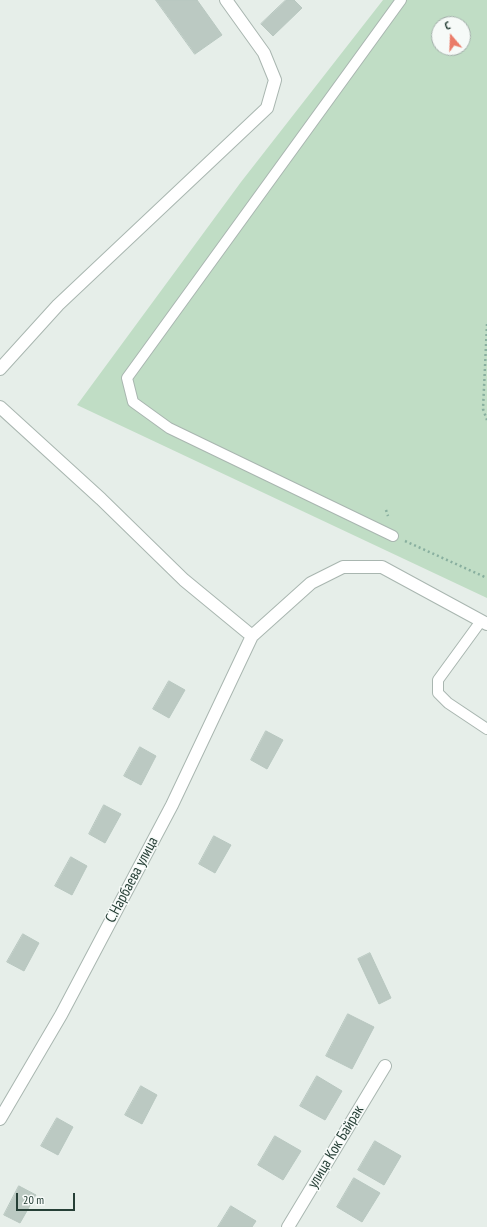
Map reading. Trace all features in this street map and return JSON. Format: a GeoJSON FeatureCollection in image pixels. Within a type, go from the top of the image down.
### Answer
{"type":"FeatureCollection","features":[{"type":"Feature","properties":{"kind":"street"},"geometry":{"type":"LineString","coordinates":[[0,369],[58,305],[267,108],[275,80],[264,53],[226,0]]}},
{"type":"Feature","properties":{"kind":"street"},"geometry":{"type":"LineString","coordinates":[[0,407],[101,498],[184,580],[252,636],[311,583],[343,567],[382,567],[484,623]]}},
{"type":"Feature","properties":{"kind":"street","name":"С.Нарбаева улица"},"geometry":{"type":"LineString","coordinates":[[0,1119],[61,1015],[164,819],[252,636]]}},
{"type":"Feature","properties":{"kind":"street","name":"улица Кок Байрак"},"geometry":{"type":"LineString","coordinates":[[288,1227],[385,1066]]}},
{"type":"Feature","properties":{"kind":"lane"},"geometry":{"type":"LineString","coordinates":[[394,536],[169,428],[133,402],[127,378],[401,0]]}},
{"type":"Feature","properties":{"kind":"lane"},"geometry":{"type":"LineString","coordinates":[[484,623],[438,680],[438,693],[448,703],[487,729]]}},
{"type":"Feature","properties":{"kind":"path"},"geometry":{"type":"LineString","coordinates":[[487,324],[483,409],[487,420]]}},
{"type":"Feature","properties":{"kind":"path"},"geometry":{"type":"LineString","coordinates":[[386,510],[394,536],[487,578]]}},
{"type":"Feature","properties":{"kind":"green space"},"geometry":{"type":"Polygon","coordinates":[[[383,0],[487,0],[487,598],[77,405],[241,182],[383,0]]]}},
{"type":"Feature","properties":{"kind":"building"},"geometry":{"type":"Polygon","coordinates":[[[156,0],[197,0],[222,35],[195,54],[156,0]]]}},
{"type":"Feature","properties":{"kind":"building"},"geometry":{"type":"Polygon","coordinates":[[[286,0],[294,0],[302,8],[273,36],[261,24],[286,0]]]}},
{"type":"Feature","properties":{"kind":"building"},"geometry":{"type":"Polygon","coordinates":[[[169,681],[185,690],[169,718],[153,709],[169,681]]]}},
{"type":"Feature","properties":{"kind":"building"},"geometry":{"type":"Polygon","coordinates":[[[266,731],[283,740],[267,769],[251,760],[266,731]]]}},
{"type":"Feature","properties":{"kind":"building"},"geometry":{"type":"Polygon","coordinates":[[[140,747],[156,756],[141,785],[124,776],[140,747]]]}},
{"type":"Feature","properties":{"kind":"building"},"geometry":{"type":"Polygon","coordinates":[[[104,805],[121,814],[105,843],[89,834],[104,805]]]}},
{"type":"Feature","properties":{"kind":"building"},"geometry":{"type":"Polygon","coordinates":[[[214,836],[231,845],[215,873],[199,864],[214,836]]]}},
{"type":"Feature","properties":{"kind":"building"},"geometry":{"type":"Polygon","coordinates":[[[71,857],[87,866],[72,895],[55,886],[71,857]]]}},
{"type":"Feature","properties":{"kind":"building"},"geometry":{"type":"Polygon","coordinates":[[[23,934],[39,943],[24,971],[7,962],[23,934]]]}},
{"type":"Feature","properties":{"kind":"building"},"geometry":{"type":"Polygon","coordinates":[[[370,953],[391,998],[379,1004],[358,959],[370,953]]]}},
{"type":"Feature","properties":{"kind":"building"},"geometry":{"type":"Polygon","coordinates":[[[348,1014],[374,1027],[352,1069],[326,1056],[348,1014]]]}},
{"type":"Feature","properties":{"kind":"building"},"geometry":{"type":"Polygon","coordinates":[[[317,1076],[342,1091],[325,1120],[300,1106],[317,1076]]]}},
{"type":"Feature","properties":{"kind":"building"},"geometry":{"type":"Polygon","coordinates":[[[141,1086],[157,1095],[142,1124],[125,1115],[141,1086]]]}},
{"type":"Feature","properties":{"kind":"building"},"geometry":{"type":"Polygon","coordinates":[[[57,1118],[73,1127],[58,1155],[41,1146],[57,1118]]]}},
{"type":"Feature","properties":{"kind":"building"},"geometry":{"type":"Polygon","coordinates":[[[275,1136],[301,1151],[283,1180],[258,1165],[275,1136]]]}},
{"type":"Feature","properties":{"kind":"building"},"geometry":{"type":"Polygon","coordinates":[[[375,1141],[401,1156],[384,1185],[358,1170],[375,1141]]]}},
{"type":"Feature","properties":{"kind":"building"},"geometry":{"type":"Polygon","coordinates":[[[354,1178],[380,1193],[362,1222],[337,1207],[354,1178]]]}},
{"type":"Feature","properties":{"kind":"building"},"geometry":{"type":"Polygon","coordinates":[[[19,1186],[36,1195],[20,1223],[4,1215],[19,1186]]]}},
{"type":"Feature","properties":{"kind":"building"},"geometry":{"type":"Polygon","coordinates":[[[231,1206],[256,1221],[252,1227],[218,1227],[231,1206]]]}}]}
